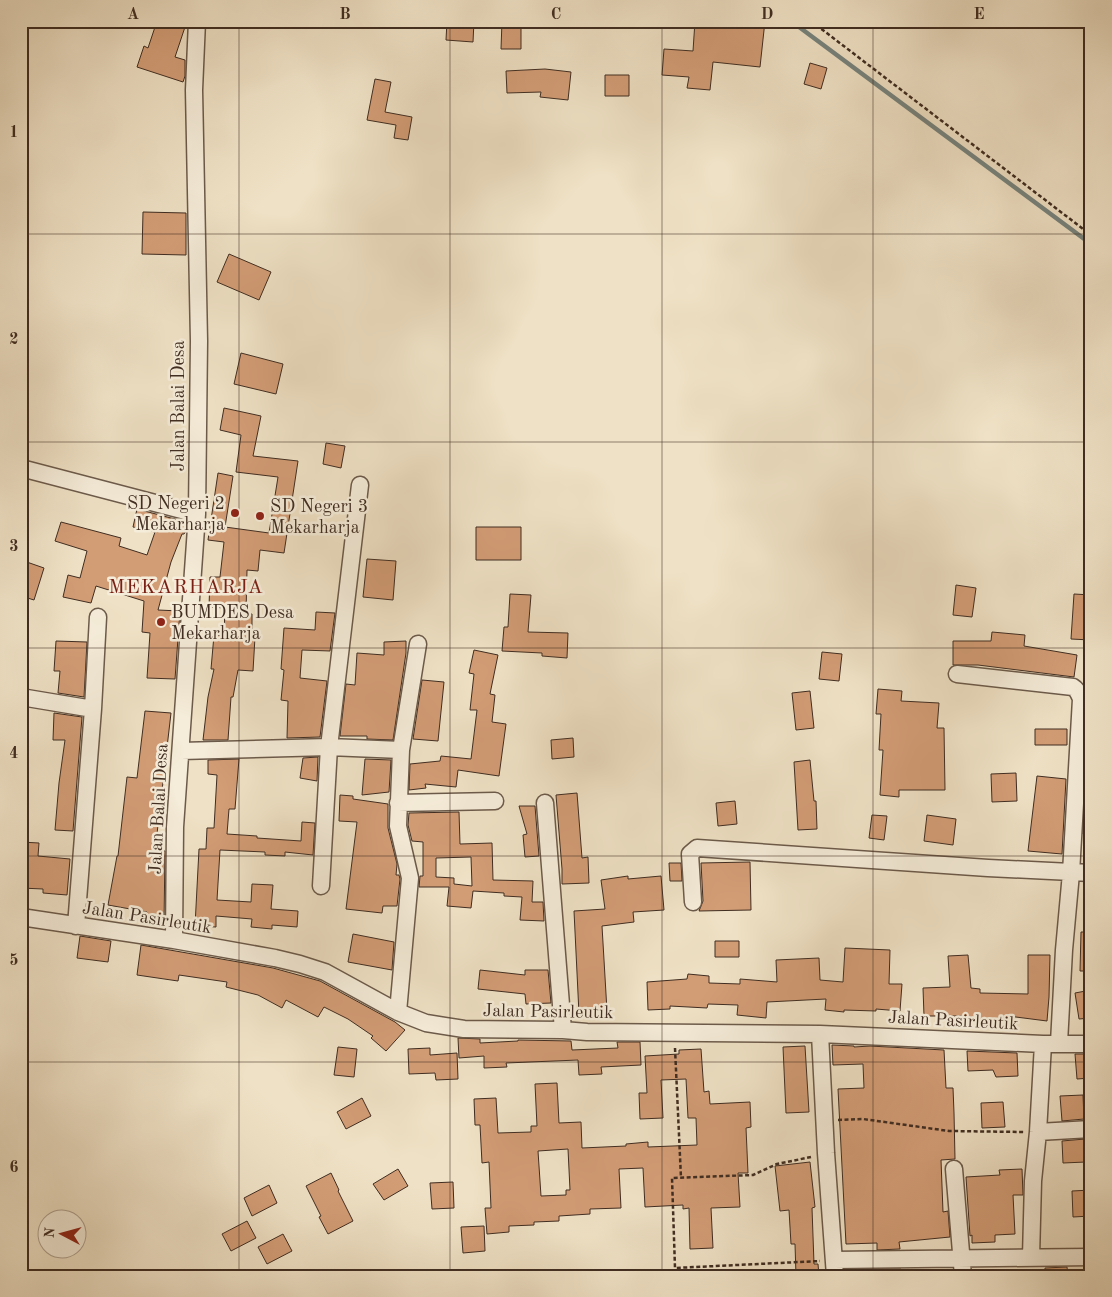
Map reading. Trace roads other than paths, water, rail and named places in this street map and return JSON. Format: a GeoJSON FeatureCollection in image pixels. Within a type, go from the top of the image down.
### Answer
{"type":"FeatureCollection","features":[{"type":"Feature","properties":{"kind":"street","name":"Jalan Balai Desa"},"geometry":{"type":"LineString","coordinates":[[174,940],[176,827],[197,514],[199,342],[194,90],[197,21]]}},
{"type":"Feature","properties":{"kind":"street"},"geometry":{"type":"LineString","coordinates":[[21,468],[197,514]]}},
{"type":"Feature","properties":{"kind":"street"},"geometry":{"type":"LineString","coordinates":[[320,886],[329,747],[360,485]]}},
{"type":"Feature","properties":{"kind":"street"},"geometry":{"type":"LineString","coordinates":[[76,926],[93,709],[98,617]]}},
{"type":"Feature","properties":{"kind":"street"},"geometry":{"type":"LineString","coordinates":[[398,1012],[410,878],[398,826],[398,802],[401,750],[418,644]]}},
{"type":"Feature","properties":{"kind":"street"},"geometry":{"type":"LineString","coordinates":[[957,674],[1073,687],[1077,689],[1081,699],[1084,774],[1071,873],[1064,950],[1038,1132],[1033,1181],[1031,1258]]}},
{"type":"Feature","properties":{"kind":"street"},"geometry":{"type":"LineString","coordinates":[[21,697],[93,709]]}},
{"type":"Feature","properties":{"kind":"street"},"geometry":{"type":"LineString","coordinates":[[181,751],[329,747],[401,750]]}},
{"type":"Feature","properties":{"kind":"street"},"geometry":{"type":"LineString","coordinates":[[398,802],[494,802]]}},
{"type":"Feature","properties":{"kind":"street"},"geometry":{"type":"LineString","coordinates":[[546,803],[563,1030]]}},
{"type":"Feature","properties":{"kind":"street"},"geometry":{"type":"LineString","coordinates":[[692,902],[690,854],[697,848],[1091,873]]}},
{"type":"Feature","properties":{"kind":"street","name":"Jalan Pasirleutik"},"geometry":{"type":"LineString","coordinates":[[21,917],[174,940],[275,958],[325,972],[398,1012],[426,1023],[464,1029],[820,1034],[1091,1044]]}},
{"type":"Feature","properties":{"kind":"street"},"geometry":{"type":"LineString","coordinates":[[820,1034],[826,1153],[835,1268],[960,1259],[1091,1257]]}},
{"type":"Feature","properties":{"kind":"street"},"geometry":{"type":"LineString","coordinates":[[1038,1132],[1091,1129]]}},
{"type":"Feature","properties":{"kind":"street"},"geometry":{"type":"LineString","coordinates":[[954,1169],[962,1276]]}},
{"type":"Feature","properties":{"kind":"waterway"},"geometry":{"type":"LineString","coordinates":[[791,21],[1091,244]]}},
{"type":"Feature","properties":{"kind":"place","name":"SD Negeri 2 Mekarharja"},"geometry":{"type":"Point","coordinates":[235,513]}},
{"type":"Feature","properties":{"kind":"place","name":"SD Negeri 3 Mekarharja"},"geometry":{"type":"Point","coordinates":[260,516]}},
{"type":"Feature","properties":{"kind":"place","name":"BUMDES Desa Mekarharja"},"geometry":{"type":"Point","coordinates":[161,622]}},
{"type":"Feature","properties":{"kind":"district","name":"MEKARHARJA"},"geometry":{"type":"Point","coordinates":[186,586]}}]}
